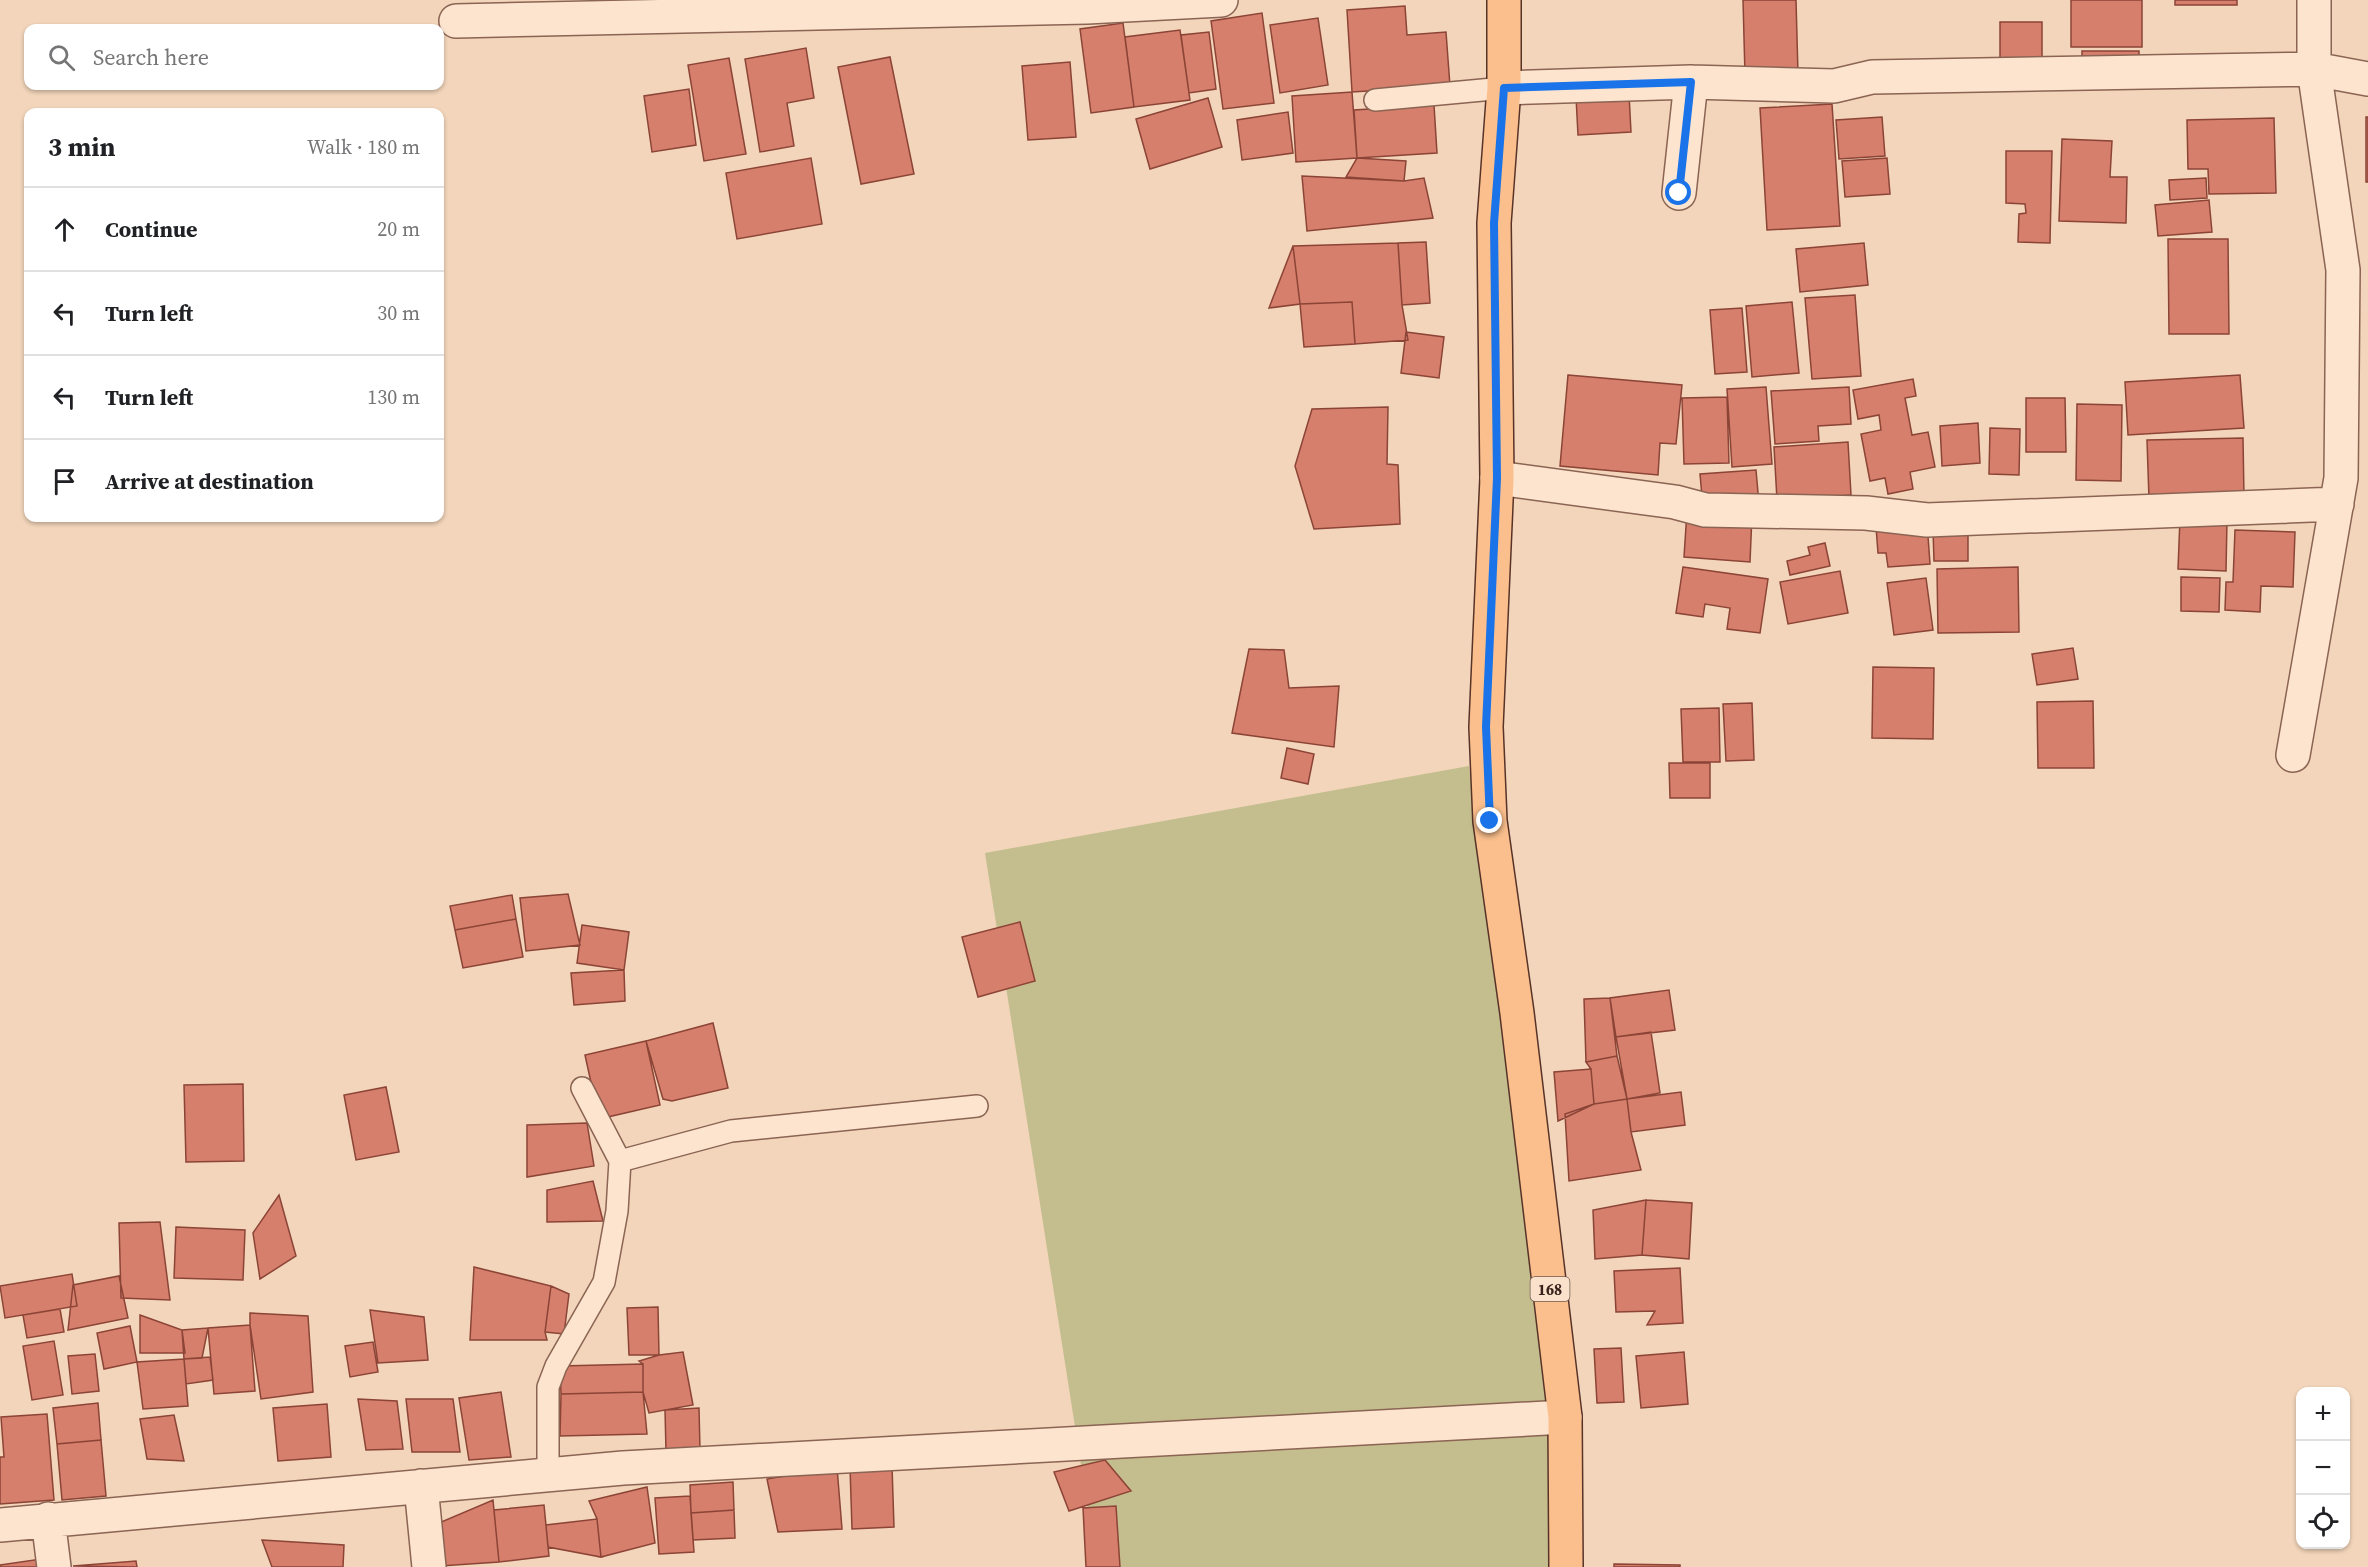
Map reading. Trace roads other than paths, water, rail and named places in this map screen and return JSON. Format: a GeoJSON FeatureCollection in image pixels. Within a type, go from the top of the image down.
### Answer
{"type":"FeatureCollection","features":[{"type":"Feature","properties":{"kind":"main road","name":"168"},"geometry":{"type":"LineString","coordinates":[[1504,0],[1504,88],[1494,223],[1497,478],[1486,727],[1490,821],[1518,1013],[1565,1417],[1566,1567]]}},
{"type":"Feature","properties":{"kind":"street"},"geometry":{"type":"LineString","coordinates":[[456,21],[741,7],[1087,6],[1221,0]]}},
{"type":"Feature","properties":{"kind":"street"},"geometry":{"type":"LineString","coordinates":[[2293,755],[2341,478],[2343,270],[2314,69],[2314,0]]}},
{"type":"Feature","properties":{"kind":"street"},"geometry":{"type":"LineString","coordinates":[[1504,88],[1691,82],[1834,86],[1872,77],[2314,69],[2368,80]]}},
{"type":"Feature","properties":{"kind":"street"},"geometry":{"type":"LineString","coordinates":[[1679,193],[1691,82]]}},
{"type":"Feature","properties":{"kind":"street"},"geometry":{"type":"LineString","coordinates":[[1497,478],[1675,502],[1705,510],[1866,513],[1927,520],[2337,504]]}},
{"type":"Feature","properties":{"kind":"street"},"geometry":{"type":"LineString","coordinates":[[0,1525],[635,1467],[1565,1417]]}},
{"type":"Feature","properties":{"kind":"street"},"geometry":{"type":"LineString","coordinates":[[421,1486],[429,1567]]}},
{"type":"Feature","properties":{"kind":"street"},"geometry":{"type":"LineString","coordinates":[[48,1519],[54,1567]]}},
{"type":"Feature","properties":{"kind":"lane"},"geometry":{"type":"LineString","coordinates":[[1375,100],[1504,88]]}},
{"type":"Feature","properties":{"kind":"lane"},"geometry":{"type":"LineString","coordinates":[[548,1475],[548,1387],[556,1366],[604,1282],[617,1211],[620,1161],[582,1088]]}},
{"type":"Feature","properties":{"kind":"lane"},"geometry":{"type":"LineString","coordinates":[[620,1161],[731,1131],[977,1106]]}}]}
